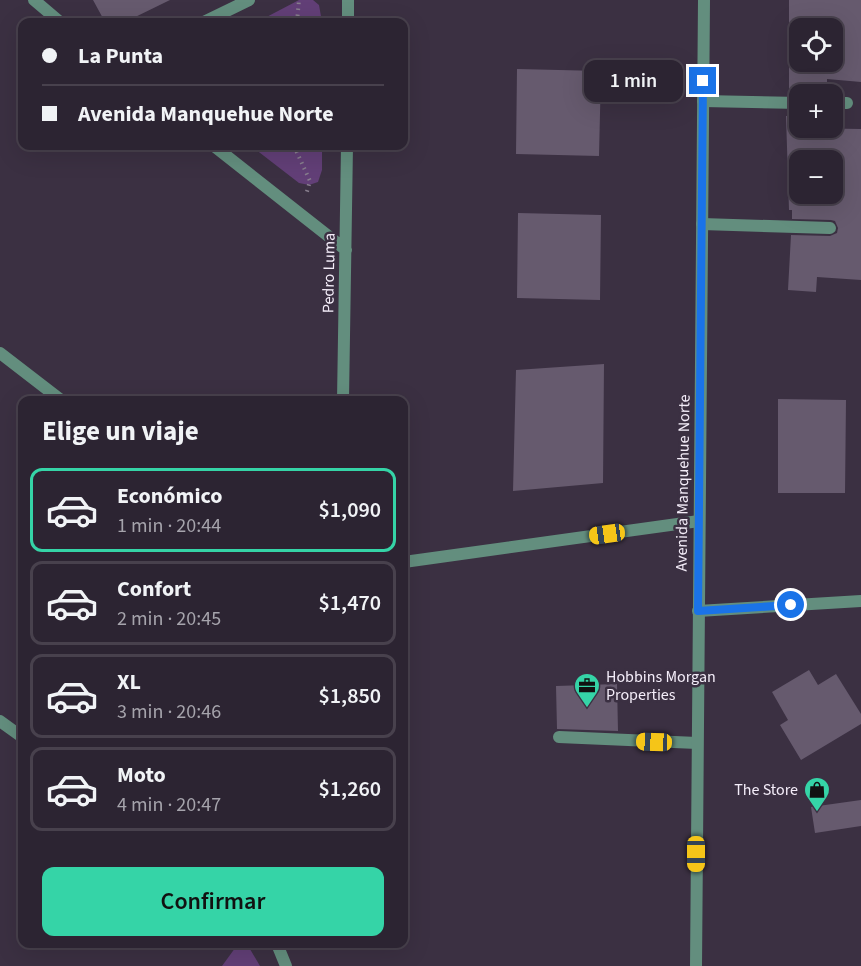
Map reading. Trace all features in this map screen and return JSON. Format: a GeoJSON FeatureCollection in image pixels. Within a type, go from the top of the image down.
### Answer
{"type":"FeatureCollection","features":[{"type":"Feature","properties":{"kind":"street"},"geometry":{"type":"LineString","coordinates":[[34,0],[55,18]]}},
{"type":"Feature","properties":{"kind":"street"},"geometry":{"type":"LineString","coordinates":[[212,18],[249,0]]}},
{"type":"Feature","properties":{"kind":"street"},"geometry":{"type":"LineString","coordinates":[[348,0],[348,18]]}},
{"type":"Feature","properties":{"kind":"street","name":"Avenida Manquehue Norte"},"geometry":{"type":"LineString","coordinates":[[696,966],[704,0]]}},
{"type":"Feature","properties":{"kind":"street"},"geometry":{"type":"LineString","coordinates":[[703,101],[789,103]]}},
{"type":"Feature","properties":{"kind":"street"},"geometry":{"type":"LineString","coordinates":[[218,150],[346,250]]}},
{"type":"Feature","properties":{"kind":"street","name":"Pedro Luma"},"geometry":{"type":"LineString","coordinates":[[343,396],[347,150]]}},
{"type":"Feature","properties":{"kind":"street"},"geometry":{"type":"LineString","coordinates":[[702,224],[830,228]]}},
{"type":"Feature","properties":{"kind":"street"},"geometry":{"type":"LineString","coordinates":[[0,352],[56,396]]}},
{"type":"Feature","properties":{"kind":"street"},"geometry":{"type":"LineString","coordinates":[[408,561],[699,521]]}},
{"type":"Feature","properties":{"kind":"street"},"geometry":{"type":"LineString","coordinates":[[698,611],[861,601]]}},
{"type":"Feature","properties":{"kind":"street"},"geometry":{"type":"LineString","coordinates":[[0,721],[18,734]]}},
{"type":"Feature","properties":{"kind":"street"},"geometry":{"type":"LineString","coordinates":[[559,737],[697,743]]}},
{"type":"Feature","properties":{"kind":"street"},"geometry":{"type":"LineString","coordinates":[[279,948],[286,966]]}},
{"type":"Feature","properties":{"kind":"path"},"geometry":{"type":"LineString","coordinates":[[298,18],[300,0]]}},
{"type":"Feature","properties":{"kind":"path"},"geometry":{"type":"LineString","coordinates":[[296,150],[310,181],[299,213]]}},
{"type":"Feature","properties":{"kind":"shaded area"},"geometry":{"type":"Polygon","coordinates":[[[299,0],[313,0],[319,5],[321,18],[265,18],[299,0]]]}},
{"type":"Feature","properties":{"kind":"shaded area"},"geometry":{"type":"Polygon","coordinates":[[[256,150],[322,150],[322,170],[318,182],[309,185],[299,183],[256,150]]]}},
{"type":"Feature","properties":{"kind":"shaded area"},"geometry":{"type":"Polygon","coordinates":[[[235,948],[249,948],[260,966],[222,966],[235,948]]]}},
{"type":"Feature","properties":{"kind":"building"},"geometry":{"type":"Polygon","coordinates":[[[93,0],[170,0],[133,18],[103,18],[93,0]]]}},
{"type":"Feature","properties":{"kind":"building"},"geometry":{"type":"Polygon","coordinates":[[[789,0],[861,0],[861,82],[827,79],[827,84],[789,84],[789,72],[843,72],[843,18],[789,18],[789,0]]]}},
{"type":"Feature","properties":{"kind":"building"},"geometry":{"type":"Polygon","coordinates":[[[517,69],[601,71],[599,156],[516,154],[517,69]]]}},
{"type":"Feature","properties":{"kind":"building"},"geometry":{"type":"Polygon","coordinates":[[[786,116],[789,116],[789,138],[843,138],[843,129],[861,129],[861,280],[817,277],[816,292],[788,290],[791,235],[830,236],[837,233],[838,228],[835,221],[831,220],[792,219],[792,210],[789,210],[786,116]]]}},
{"type":"Feature","properties":{"kind":"building"},"geometry":{"type":"Polygon","coordinates":[[[518,213],[601,215],[600,300],[517,298],[518,213]]]}},
{"type":"Feature","properties":{"kind":"building"},"geometry":{"type":"Polygon","coordinates":[[[604,364],[603,483],[513,491],[516,370],[604,364]]]}},
{"type":"Feature","properties":{"kind":"building"},"geometry":{"type":"Polygon","coordinates":[[[778,399],[846,400],[845,493],[778,493],[778,399]]]}},
{"type":"Feature","properties":{"kind":"building"},"geometry":{"type":"Polygon","coordinates":[[[809,670],[818,685],[836,674],[861,714],[861,724],[801,760],[780,725],[788,720],[772,692],[809,670]]]}},
{"type":"Feature","properties":{"kind":"building","name":"Hobbins Morgan Properties"},"geometry":{"type":"Polygon","coordinates":[[[617,684],[618,731],[557,729],[556,686],[617,684]]]}},
{"type":"Feature","properties":{"kind":"building"},"geometry":{"type":"Polygon","coordinates":[[[861,800],[861,826],[815,833],[811,807],[861,800]]]}},
{"type":"Feature","properties":{"kind":"place","name":"Hobbins Morgan Properties"},"geometry":{"type":"Point","coordinates":[587,709]}},
{"type":"Feature","properties":{"kind":"place","name":"The Store"},"geometry":{"type":"Point","coordinates":[817,813]}},
{"type":"Feature","properties":{"kind":"route"},"geometry":{"type":"LineString","coordinates":[[703,81],[698,611],[791,605]]}}]}
